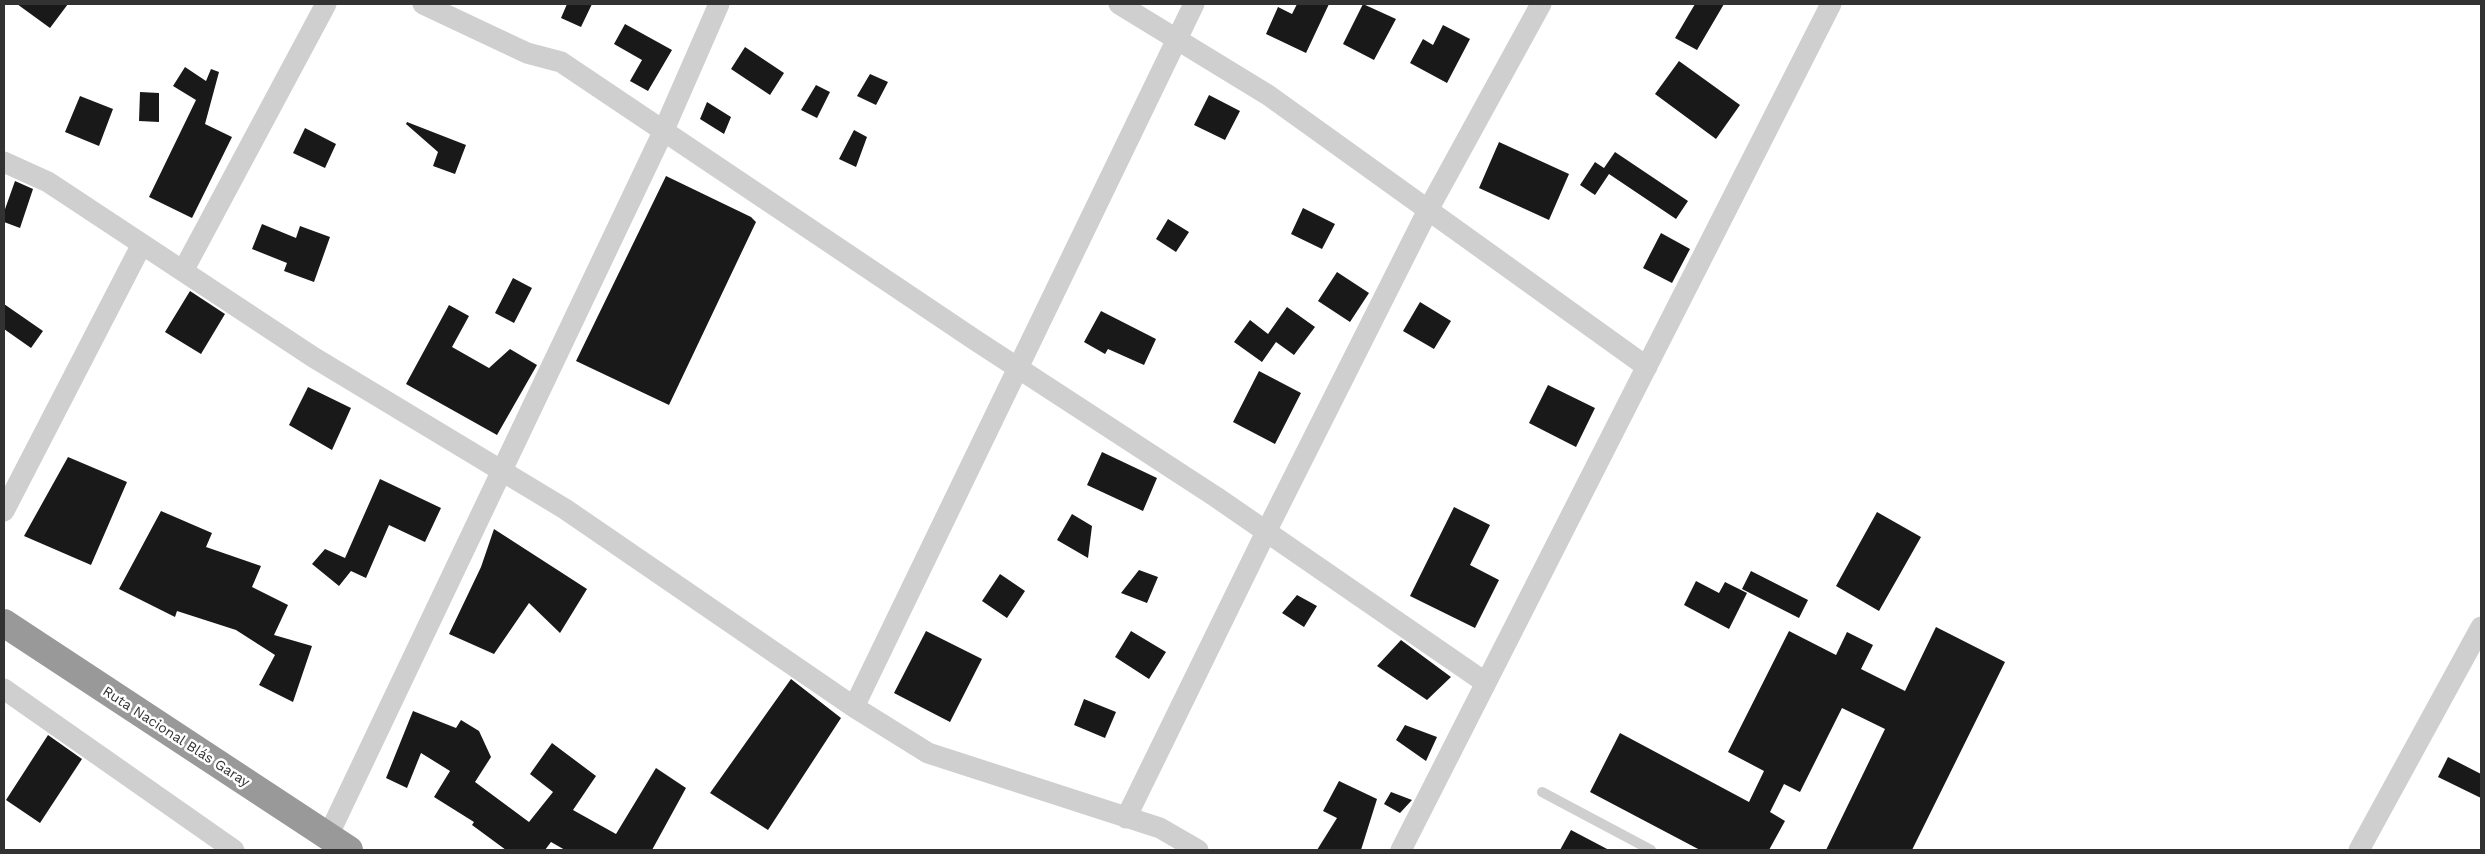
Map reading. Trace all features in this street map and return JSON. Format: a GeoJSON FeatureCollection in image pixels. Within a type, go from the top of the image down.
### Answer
{"type":"FeatureCollection","features":[{"type":"Feature","properties":{"kind":"highway","name":"Ruta Nacional Blás Garay"},"geometry":{"type":"LineString","coordinates":[[4,623],[338,843]]}},
{"type":"Feature","properties":{"kind":"street"},"geometry":{"type":"LineString","coordinates":[[183,271],[326,4]]}},
{"type":"Feature","properties":{"kind":"street"},"geometry":{"type":"LineString","coordinates":[[423,4],[527,53],[561,62],[663,132],[1266,532],[1486,683]]}},
{"type":"Feature","properties":{"kind":"street"},"geometry":{"type":"LineString","coordinates":[[338,843],[502,470],[663,132],[719,4]]}},
{"type":"Feature","properties":{"kind":"street"},"geometry":{"type":"LineString","coordinates":[[1119,4],[1268,95],[1647,367]]}},
{"type":"Feature","properties":{"kind":"street"},"geometry":{"type":"LineString","coordinates":[[854,707],[1194,4]]}},
{"type":"Feature","properties":{"kind":"street"},"geometry":{"type":"LineString","coordinates":[[1126,818],[1266,532],[1428,210],[1541,4]]}},
{"type":"Feature","properties":{"kind":"street"},"geometry":{"type":"LineString","coordinates":[[1401,850],[1832,4]]}},
{"type":"Feature","properties":{"kind":"street"},"geometry":{"type":"LineString","coordinates":[[4,162],[48,182],[313,357],[565,509],[854,707],[928,754],[1160,828],[1198,850]]}},
{"type":"Feature","properties":{"kind":"street"},"geometry":{"type":"LineString","coordinates":[[4,511],[142,244]]}},
{"type":"Feature","properties":{"kind":"street"},"geometry":{"type":"LineString","coordinates":[[2359,850],[2481,627]]}},
{"type":"Feature","properties":{"kind":"street"},"geometry":{"type":"LineString","coordinates":[[4,688],[234,850]]}},
{"type":"Feature","properties":{"kind":"lane"},"geometry":{"type":"LineString","coordinates":[[1542,792],[1651,850]]}},
{"type":"Feature","properties":{"kind":"building"},"geometry":{"type":"Polygon","coordinates":[[[17,4],[68,4],[50,28],[17,4]]]}},
{"type":"Feature","properties":{"kind":"building"},"geometry":{"type":"Polygon","coordinates":[[[567,4],[592,4],[581,27],[561,18],[567,4]]]}},
{"type":"Feature","properties":{"kind":"building"},"geometry":{"type":"Polygon","coordinates":[[[1297,4],[1329,4],[1306,53],[1266,34],[1278,7],[1292,14],[1297,4]]]}},
{"type":"Feature","properties":{"kind":"building"},"geometry":{"type":"Polygon","coordinates":[[[1363,4],[1396,19],[1374,60],[1343,44],[1363,4]]]}},
{"type":"Feature","properties":{"kind":"building"},"geometry":{"type":"Polygon","coordinates":[[[1695,4],[1724,4],[1697,50],[1675,38],[1695,4]]]}},
{"type":"Feature","properties":{"kind":"building"},"geometry":{"type":"Polygon","coordinates":[[[625,24],[672,50],[648,91],[630,81],[642,60],[614,44],[625,24]]]}},
{"type":"Feature","properties":{"kind":"building"},"geometry":{"type":"Polygon","coordinates":[[[1443,25],[1470,39],[1447,83],[1410,63],[1423,39],[1433,45],[1443,25]]]}},
{"type":"Feature","properties":{"kind":"building"},"geometry":{"type":"Polygon","coordinates":[[[745,47],[784,73],[770,95],[731,69],[745,47]]]}},
{"type":"Feature","properties":{"kind":"building"},"geometry":{"type":"Polygon","coordinates":[[[1679,61],[1740,105],[1716,139],[1655,94],[1679,61]]]}},
{"type":"Feature","properties":{"kind":"building"},"geometry":{"type":"Polygon","coordinates":[[[185,67],[206,81],[211,69],[219,72],[205,124],[232,137],[192,218],[149,197],[196,100],[173,86],[185,67]]]}},
{"type":"Feature","properties":{"kind":"building"},"geometry":{"type":"Polygon","coordinates":[[[870,74],[888,82],[876,105],[857,96],[870,74]]]}},
{"type":"Feature","properties":{"kind":"building"},"geometry":{"type":"Polygon","coordinates":[[[816,85],[830,92],[817,118],[801,110],[816,85]]]}},
{"type":"Feature","properties":{"kind":"building"},"geometry":{"type":"Polygon","coordinates":[[[140,92],[159,93],[159,122],[139,121],[140,92]]]}},
{"type":"Feature","properties":{"kind":"building"},"geometry":{"type":"Polygon","coordinates":[[[1209,95],[1240,111],[1225,140],[1194,125],[1209,95]]]}},
{"type":"Feature","properties":{"kind":"building"},"geometry":{"type":"Polygon","coordinates":[[[80,96],[113,109],[99,146],[65,132],[80,96]]]}},
{"type":"Feature","properties":{"kind":"building"},"geometry":{"type":"Polygon","coordinates":[[[707,102],[731,117],[724,134],[700,119],[707,102]]]}},
{"type":"Feature","properties":{"kind":"building"},"geometry":{"type":"Polygon","coordinates":[[[407,122],[466,145],[455,174],[433,166],[438,152],[406,124],[407,122]]]}},
{"type":"Feature","properties":{"kind":"building"},"geometry":{"type":"Polygon","coordinates":[[[305,128],[336,144],[325,168],[293,153],[305,128]]]}},
{"type":"Feature","properties":{"kind":"building"},"geometry":{"type":"Polygon","coordinates":[[[854,130],[867,137],[856,167],[839,159],[854,130]]]}},
{"type":"Feature","properties":{"kind":"building"},"geometry":{"type":"Polygon","coordinates":[[[1499,142],[1569,174],[1549,220],[1479,188],[1499,142]]]}},
{"type":"Feature","properties":{"kind":"building"},"geometry":{"type":"Polygon","coordinates":[[[1615,152],[1688,201],[1676,219],[1609,174],[1595,195],[1580,185],[1595,162],[1604,168],[1615,152]]]}},
{"type":"Feature","properties":{"kind":"building"},"geometry":{"type":"Polygon","coordinates":[[[666,176],[751,217],[756,222],[669,405],[576,361],[666,176]]]}},
{"type":"Feature","properties":{"kind":"building"},"geometry":{"type":"Polygon","coordinates":[[[15,181],[33,189],[20,228],[4,222],[4,212],[15,181]]]}},
{"type":"Feature","properties":{"kind":"building"},"geometry":{"type":"Polygon","coordinates":[[[1303,208],[1335,224],[1322,249],[1291,234],[1303,208]]]}},
{"type":"Feature","properties":{"kind":"building"},"geometry":{"type":"Polygon","coordinates":[[[1168,219],[1189,232],[1176,252],[1156,239],[1168,219]]]}},
{"type":"Feature","properties":{"kind":"building"},"geometry":{"type":"Polygon","coordinates":[[[262,224],[296,238],[300,226],[330,237],[314,282],[284,271],[287,263],[252,249],[262,224]]]}},
{"type":"Feature","properties":{"kind":"building"},"geometry":{"type":"Polygon","coordinates":[[[1661,233],[1690,249],[1672,283],[1643,268],[1661,233]]]}},
{"type":"Feature","properties":{"kind":"building"},"geometry":{"type":"Polygon","coordinates":[[[1337,272],[1369,293],[1350,322],[1318,301],[1337,272]]]}},
{"type":"Feature","properties":{"kind":"building"},"geometry":{"type":"Polygon","coordinates":[[[513,278],[532,288],[514,323],[495,313],[513,278]]]}},
{"type":"Feature","properties":{"kind":"building"},"geometry":{"type":"Polygon","coordinates":[[[190,291],[225,314],[201,354],[165,332],[190,291]]]}},
{"type":"Feature","properties":{"kind":"building"},"geometry":{"type":"Polygon","coordinates":[[[1420,302],[1451,321],[1434,349],[1403,331],[1420,302]]]}},
{"type":"Feature","properties":{"kind":"building"},"geometry":{"type":"Polygon","coordinates":[[[4,304],[43,331],[31,348],[4,329],[4,304]]]}},
{"type":"Feature","properties":{"kind":"building"},"geometry":{"type":"Polygon","coordinates":[[[449,305],[469,316],[452,347],[489,368],[510,349],[537,365],[497,435],[406,384],[449,305]]]}},
{"type":"Feature","properties":{"kind":"building"},"geometry":{"type":"Polygon","coordinates":[[[1287,307],[1315,327],[1294,355],[1276,342],[1262,362],[1234,342],[1250,320],[1268,334],[1287,307]]]}},
{"type":"Feature","properties":{"kind":"building"},"geometry":{"type":"Polygon","coordinates":[[[1101,311],[1156,339],[1144,365],[1108,349],[1105,354],[1084,342],[1101,311]]]}},
{"type":"Feature","properties":{"kind":"building"},"geometry":{"type":"Polygon","coordinates":[[[1259,371],[1301,393],[1275,444],[1233,422],[1259,371]]]}},
{"type":"Feature","properties":{"kind":"building"},"geometry":{"type":"Polygon","coordinates":[[[1548,385],[1595,408],[1576,447],[1529,423],[1548,385]]]}},
{"type":"Feature","properties":{"kind":"building"},"geometry":{"type":"Polygon","coordinates":[[[308,387],[351,408],[332,450],[289,425],[308,387]]]}},
{"type":"Feature","properties":{"kind":"building"},"geometry":{"type":"Polygon","coordinates":[[[1102,452],[1157,478],[1143,511],[1087,485],[1102,452]]]}},
{"type":"Feature","properties":{"kind":"building"},"geometry":{"type":"Polygon","coordinates":[[[68,457],[127,482],[91,565],[24,536],[68,457]]]}},
{"type":"Feature","properties":{"kind":"building"},"geometry":{"type":"Polygon","coordinates":[[[380,479],[441,508],[425,542],[389,525],[366,578],[351,571],[339,586],[312,564],[325,549],[345,558],[380,479]]]}},
{"type":"Feature","properties":{"kind":"building"},"geometry":{"type":"Polygon","coordinates":[[[1454,507],[1490,525],[1470,565],[1499,580],[1475,628],[1410,596],[1454,507]]]}},
{"type":"Feature","properties":{"kind":"building"},"geometry":{"type":"Polygon","coordinates":[[[161,511],[212,533],[206,547],[261,566],[252,587],[288,605],[274,635],[312,646],[293,702],[259,685],[275,655],[236,630],[177,611],[175,617],[119,589],[161,511]]]}},
{"type":"Feature","properties":{"kind":"building"},"geometry":{"type":"Polygon","coordinates":[[[1877,512],[1921,537],[1879,611],[1836,586],[1877,512]]]}},
{"type":"Feature","properties":{"kind":"building"},"geometry":{"type":"Polygon","coordinates":[[[1072,514],[1092,526],[1088,558],[1057,540],[1072,514]]]}},
{"type":"Feature","properties":{"kind":"building"},"geometry":{"type":"Polygon","coordinates":[[[494,529],[587,589],[560,633],[529,603],[494,654],[449,634],[481,567],[494,529]]]}},
{"type":"Feature","properties":{"kind":"building"},"geometry":{"type":"Polygon","coordinates":[[[1139,570],[1158,577],[1147,603],[1121,593],[1139,570]]]}},
{"type":"Feature","properties":{"kind":"building"},"geometry":{"type":"Polygon","coordinates":[[[1751,571],[1808,600],[1799,618],[1742,589],[1751,571]]]}},
{"type":"Feature","properties":{"kind":"building"},"geometry":{"type":"Polygon","coordinates":[[[1000,574],[1025,591],[1007,618],[982,601],[1000,574]]]}},
{"type":"Feature","properties":{"kind":"building"},"geometry":{"type":"Polygon","coordinates":[[[1696,581],[1719,593],[1725,582],[1747,593],[1729,629],[1684,605],[1696,581]]]}},
{"type":"Feature","properties":{"kind":"building"},"geometry":{"type":"Polygon","coordinates":[[[1297,595],[1317,606],[1304,627],[1282,613],[1297,595]]]}},
{"type":"Feature","properties":{"kind":"building"},"geometry":{"type":"Polygon","coordinates":[[[1936,627],[2005,662],[1912,850],[1826,850],[1885,729],[1842,708],[1800,792],[1784,784],[1770,812],[1785,821],[1769,850],[1700,850],[1590,792],[1620,733],[1749,802],[1764,771],[1728,752],[1789,631],[1836,655],[1847,632],[1873,645],[1861,669],[1905,691],[1936,627]]]}},
{"type":"Feature","properties":{"kind":"building"},"geometry":{"type":"Polygon","coordinates":[[[926,631],[982,659],[950,722],[894,693],[926,631]]]}},
{"type":"Feature","properties":{"kind":"building"},"geometry":{"type":"Polygon","coordinates":[[[1131,631],[1166,652],[1149,679],[1115,657],[1131,631]]]}},
{"type":"Feature","properties":{"kind":"building"},"geometry":{"type":"Polygon","coordinates":[[[1401,640],[1451,677],[1427,700],[1377,666],[1401,640]]]}},
{"type":"Feature","properties":{"kind":"building"},"geometry":{"type":"Polygon","coordinates":[[[791,679],[841,718],[768,830],[710,793],[791,679]]]}},
{"type":"Feature","properties":{"kind":"building"},"geometry":{"type":"Polygon","coordinates":[[[1084,699],[1116,712],[1105,738],[1074,725],[1084,699]]]}},
{"type":"Feature","properties":{"kind":"building"},"geometry":{"type":"Polygon","coordinates":[[[413,711],[456,728],[461,720],[479,731],[491,757],[475,782],[529,822],[553,792],[530,774],[552,743],[596,776],[573,810],[616,834],[656,768],[686,788],[652,850],[565,850],[551,842],[545,850],[506,850],[472,825],[474,822],[434,797],[450,771],[421,753],[407,788],[386,778],[413,711]]]}},
{"type":"Feature","properties":{"kind":"building"},"geometry":{"type":"Polygon","coordinates":[[[1405,725],[1437,737],[1426,761],[1396,740],[1405,725]]]}},
{"type":"Feature","properties":{"kind":"building"},"geometry":{"type":"Polygon","coordinates":[[[48,735],[82,759],[40,823],[6,800],[48,735]]]}},
{"type":"Feature","properties":{"kind":"building"},"geometry":{"type":"Polygon","coordinates":[[[2448,757],[2481,774],[2481,798],[2438,777],[2448,757]]]}},
{"type":"Feature","properties":{"kind":"building"},"geometry":{"type":"Polygon","coordinates":[[[1339,781],[1377,799],[1361,850],[1317,850],[1337,818],[1323,811],[1339,781]]]}},
{"type":"Feature","properties":{"kind":"building"},"geometry":{"type":"Polygon","coordinates":[[[1391,792],[1412,800],[1400,813],[1384,804],[1391,792]]]}},
{"type":"Feature","properties":{"kind":"building"},"geometry":{"type":"Polygon","coordinates":[[[1571,830],[1609,850],[1560,850],[1571,830]]]}}]}
